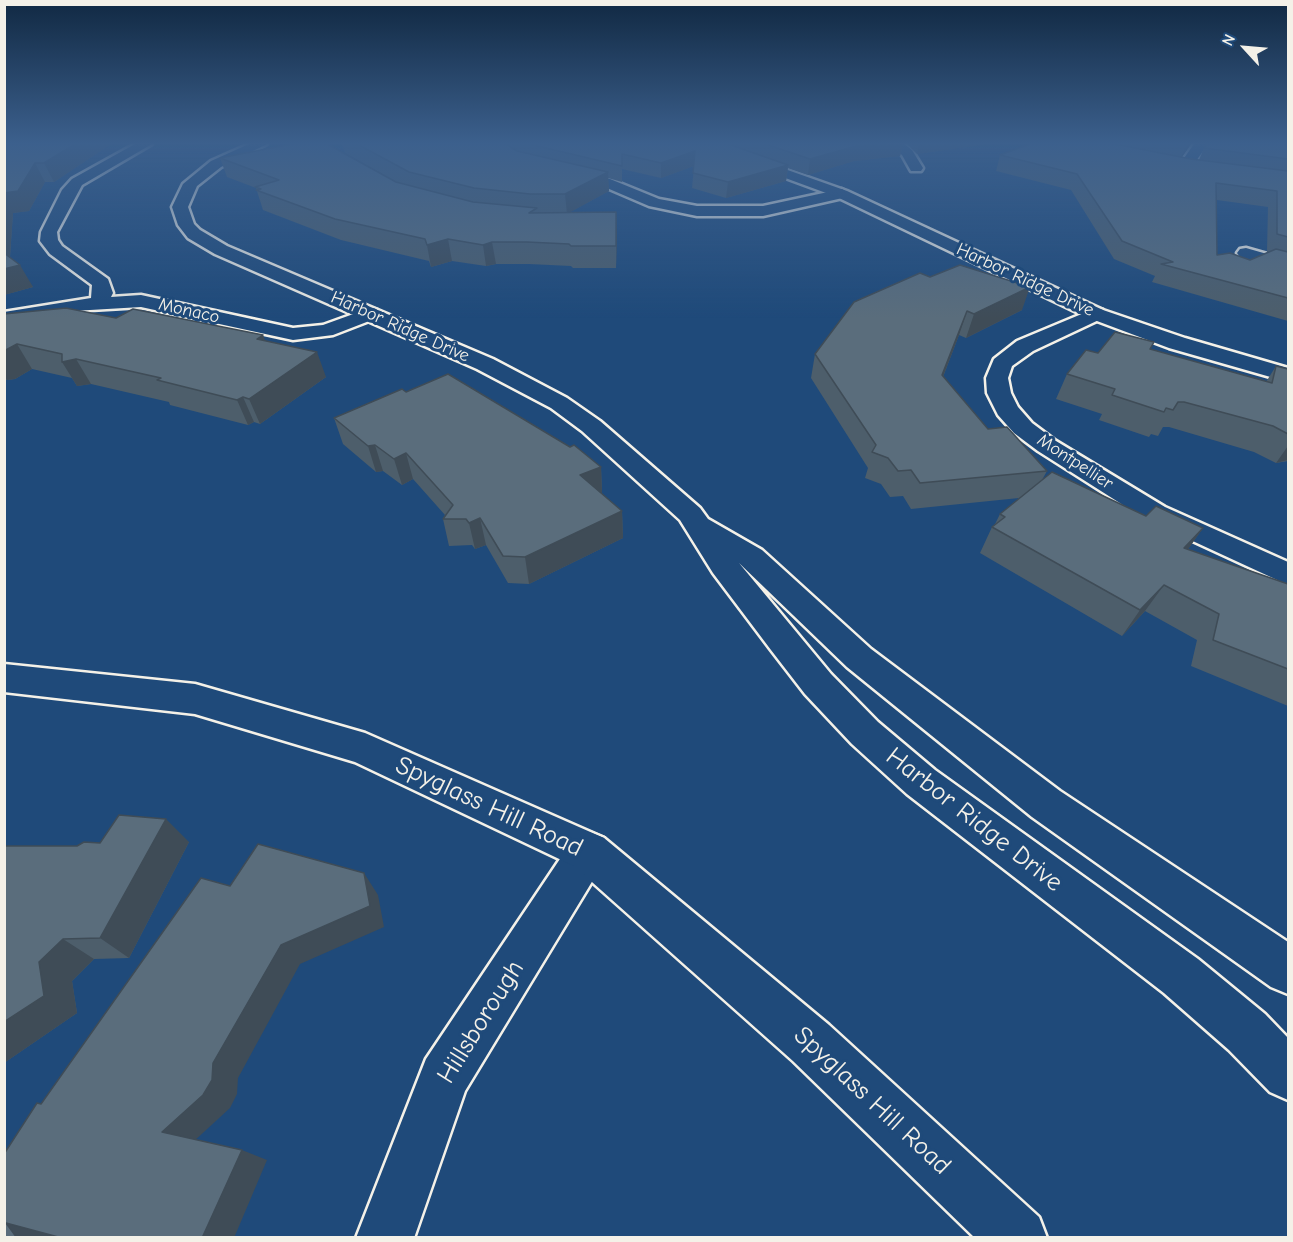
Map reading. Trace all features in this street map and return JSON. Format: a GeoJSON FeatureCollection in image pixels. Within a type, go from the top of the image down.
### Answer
{"type":"FeatureCollection","features":[{"type":"Feature","properties":{"kind":"street"},"geometry":{"type":"LineString","coordinates":[[64,202],[49,232],[49,241],[56,250],[101,283],[103,293],[99,302]]}},
{"type":"Feature","properties":{"kind":"street","name":"Harbor Ridge Drive"},"geometry":{"type":"LineString","coordinates":[[182,202],[180,207],[186,225],[199,238],[221,250],[485,364],[559,402],[591,426],[701,526],[751,557],[859,658],[1046,804],[1288,970]]}},
{"type":"Feature","properties":{"kind":"street"},"geometry":{"type":"LineString","coordinates":[[631,208],[647,202]]}},
{"type":"Feature","properties":{"kind":"street"},"geometry":{"type":"LineString","coordinates":[[654,202],[697,211],[746,212],[780,209],[809,202]]}},
{"type":"Feature","properties":{"kind":"street","name":"Harbor Ridge Drive"},"geometry":{"type":"LineString","coordinates":[[859,202],[1096,314],[1177,343],[1288,375]]}},
{"type":"Feature","properties":{"kind":"street"},"geometry":{"type":"LineString","coordinates":[[1246,252],[1288,266]]}},
{"type":"Feature","properties":{"kind":"street","name":"Monaco"},"geometry":{"type":"LineString","coordinates":[[4,318],[99,302],[160,304],[293,334],[326,332],[370,314]]}},
{"type":"Feature","properties":{"kind":"street","name":"Montpellier"},"geometry":{"type":"LineString","coordinates":[[1096,314],[1025,346],[1013,353],[1002,364],[997,378],[999,393],[1007,410],[1023,428],[1047,446],[1155,513],[1288,574]]}},
{"type":"Feature","properties":{"kind":"street","name":"Harbor Ridge Drive"},"geometry":{"type":"LineString","coordinates":[[701,526],[724,566],[783,641],[818,684],[865,733],[921,782],[1181,976],[1247,1032],[1288,1074]]}},
{"type":"Feature","properties":{"kind":"street","name":"Spyglass Hill Road"},"geometry":{"type":"LineString","coordinates":[[4,678],[195,699],[365,749],[589,852],[811,1043],[1017,1238]]}},
{"type":"Feature","properties":{"kind":"street","name":"Hillsborough"},"geometry":{"type":"LineString","coordinates":[[385,1238],[444,1077],[589,852]]}},
{"type":"Feature","properties":{"kind":"building"},"geometry":{"type":"Polygon","coordinates":[[[289,202],[473,202],[537,208],[529,213],[616,212],[616,246],[571,246],[569,244],[527,242],[492,242],[483,245],[448,239],[427,245],[425,239],[335,219],[289,202]]]}},
{"type":"Feature","properties":{"kind":"building"},"geometry":{"type":"Polygon","coordinates":[[[1096,202],[1216,202],[1217,255],[1230,253],[1250,260],[1276,249],[1288,252],[1288,298],[1161,264],[1173,262],[1122,241],[1096,202]]]}},
{"type":"Feature","properties":{"kind":"building"},"geometry":{"type":"Polygon","coordinates":[[[1277,202],[1288,202],[1288,237],[1277,234],[1277,202]]]}},
{"type":"Feature","properties":{"kind":"building"},"geometry":{"type":"Polygon","coordinates":[[[4,253],[20,265],[4,269],[4,253]]]}},
{"type":"Feature","properties":{"kind":"building"},"geometry":{"type":"Polygon","coordinates":[[[960,265],[1030,287],[974,314],[967,311],[942,375],[988,429],[1007,427],[1047,471],[920,483],[911,470],[898,471],[888,458],[872,452],[876,445],[815,354],[854,302],[920,273],[930,277],[960,265]]]}},
{"type":"Feature","properties":{"kind":"building"},"geometry":{"type":"Polygon","coordinates":[[[66,308],[116,318],[133,309],[263,335],[257,339],[317,352],[249,399],[243,397],[237,400],[157,380],[161,378],[76,359],[62,362],[62,354],[17,344],[4,351],[4,314],[66,308]]]}},
{"type":"Feature","properties":{"kind":"building"},"geometry":{"type":"Polygon","coordinates":[[[1115,332],[1154,342],[1150,349],[1272,383],[1276,366],[1288,369],[1288,434],[1273,426],[1184,402],[1178,402],[1173,410],[1166,408],[1164,412],[1112,395],[1115,389],[1067,374],[1086,350],[1098,353],[1115,332]]]}},
{"type":"Feature","properties":{"kind":"building"},"geometry":{"type":"Polygon","coordinates":[[[448,374],[570,447],[574,445],[601,467],[580,475],[622,511],[525,557],[503,556],[480,518],[469,523],[466,519],[443,519],[453,505],[406,453],[394,459],[375,445],[368,446],[334,418],[402,389],[406,392],[448,374]]]}},
{"type":"Feature","properties":{"kind":"building"},"geometry":{"type":"Polygon","coordinates":[[[1052,472],[1146,516],[1156,506],[1203,528],[1184,548],[1288,584],[1288,669],[1213,640],[1219,614],[1164,585],[1140,610],[992,527],[1005,517],[1000,514],[1052,472]]]}},
{"type":"Feature","properties":{"kind":"building"},"geometry":{"type":"Polygon","coordinates":[[[119,815],[166,819],[100,938],[63,939],[39,962],[44,996],[4,1022],[4,846],[77,846],[84,842],[100,843],[119,815]]]}},
{"type":"Feature","properties":{"kind":"building"},"geometry":{"type":"Polygon","coordinates":[[[258,844],[364,873],[370,906],[281,945],[213,1063],[212,1080],[203,1095],[162,1132],[242,1150],[202,1238],[62,1238],[6,1223],[17,1238],[4,1238],[4,1154],[37,1103],[41,1104],[201,878],[230,886],[258,844]]]}}]}
